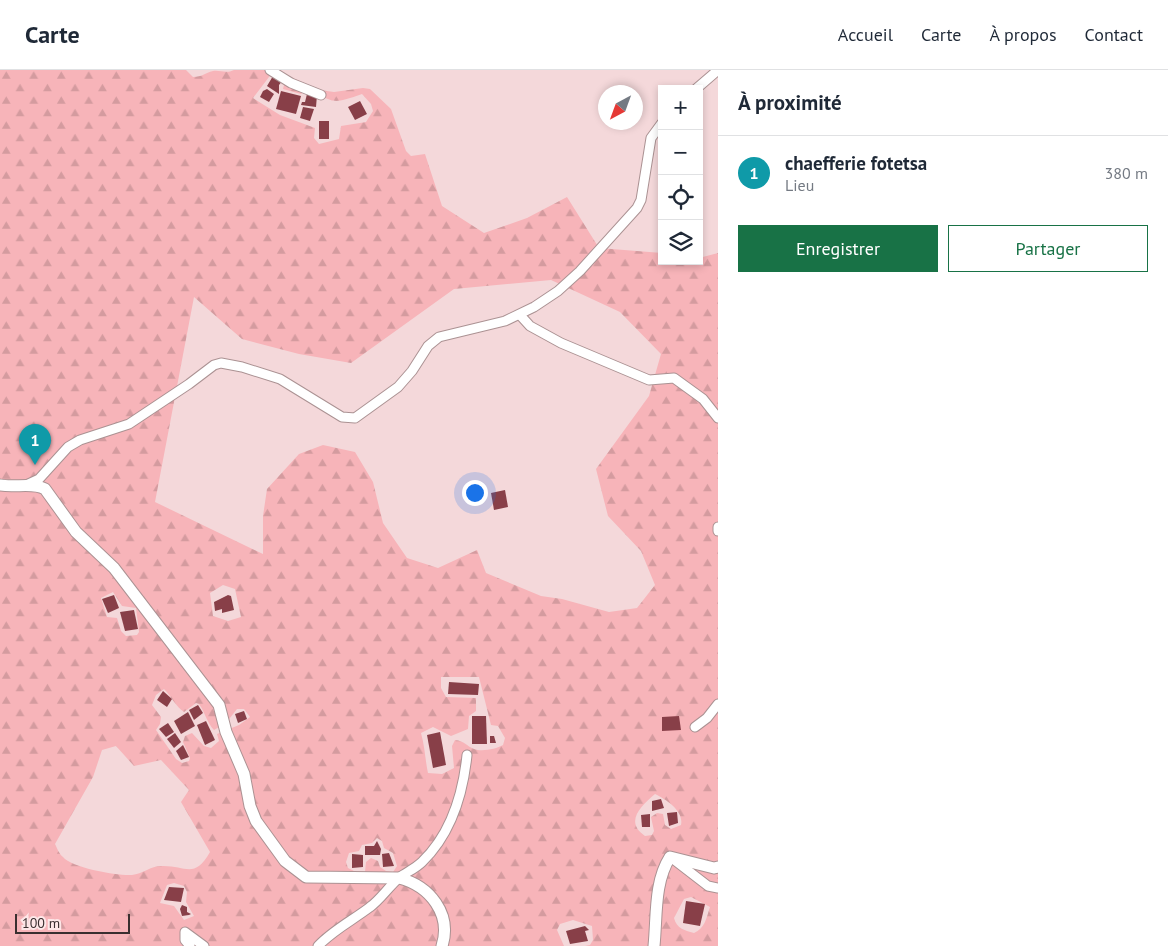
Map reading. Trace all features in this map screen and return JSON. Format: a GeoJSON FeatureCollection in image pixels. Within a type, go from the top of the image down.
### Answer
{"type":"FeatureCollection","features":[{"type":"Feature","properties":{"kind":"street"},"geometry":{"type":"LineString","coordinates":[[270,70],[291,83],[321,95]]}},
{"type":"Feature","properties":{"kind":"street"},"geometry":{"type":"LineString","coordinates":[[701,85],[718,70]]}},
{"type":"Feature","properties":{"kind":"street"},"geometry":{"type":"LineString","coordinates":[[13,488],[39,479],[68,447],[80,440],[129,424],[214,365],[231,364],[280,379],[342,416],[355,418],[391,394],[406,380],[428,346],[439,337],[493,325],[520,315],[571,281],[637,208],[641,200],[651,138],[658,128]]}},
{"type":"Feature","properties":{"kind":"street"},"geometry":{"type":"LineString","coordinates":[[520,315],[530,326],[537,330],[616,367],[649,380],[674,378],[703,399],[718,418]]}},
{"type":"Feature","properties":{"kind":"street"},"geometry":{"type":"LineString","coordinates":[[0,485],[13,488],[39,486],[45,489],[76,532],[114,568],[219,705],[226,732],[244,774],[250,806],[256,821],[285,862],[306,877],[399,878],[412,882],[429,894],[439,907],[445,920],[446,929],[442,946]]}},
{"type":"Feature","properties":{"kind":"street"},"geometry":{"type":"LineString","coordinates":[[695,728],[707,718],[718,704]]}},
{"type":"Feature","properties":{"kind":"street"},"geometry":{"type":"LineString","coordinates":[[318,946],[327,937],[372,906],[399,878],[422,862],[439,840],[457,810],[465,776],[467,755]]}},
{"type":"Feature","properties":{"kind":"street"},"geometry":{"type":"LineString","coordinates":[[670,856],[718,867]]}},
{"type":"Feature","properties":{"kind":"street"},"geometry":{"type":"LineString","coordinates":[[670,856],[708,886],[718,888]]}},
{"type":"Feature","properties":{"kind":"street"},"geometry":{"type":"LineString","coordinates":[[654,946],[660,880],[663,868],[670,856]]}},
{"type":"Feature","properties":{"kind":"street"},"geometry":{"type":"LineString","coordinates":[[190,946],[186,940],[185,932],[204,946]]}},
{"type":"Feature","properties":{"kind":"green space"},"geometry":{"type":"Polygon","coordinates":[[[0,70],[186,70],[193,77],[213,71],[275,70],[320,90],[334,92],[363,88],[370,89],[391,109],[406,151],[411,156],[425,154],[442,206],[484,233],[527,218],[567,197],[599,248],[658,253],[658,265],[703,265],[703,257],[718,253],[718,946],[585,946],[590,945],[593,940],[592,926],[573,920],[560,924],[557,930],[564,946],[0,946],[0,70]],[[272,73],[253,98],[280,115],[315,128],[314,138],[319,144],[339,139],[341,126],[366,122],[373,111],[371,104],[362,94],[337,101],[305,91],[301,94],[283,89],[285,81],[272,73]],[[551,280],[454,289],[351,363],[299,354],[242,339],[194,297],[155,502],[263,554],[263,516],[267,489],[299,454],[323,445],[355,452],[373,482],[383,523],[407,558],[438,568],[477,550],[486,573],[541,596],[562,599],[609,612],[637,608],[655,585],[641,551],[608,516],[596,469],[649,396],[661,354],[620,312],[551,280]],[[223,585],[210,593],[213,616],[228,621],[241,617],[235,589],[223,585]],[[113,592],[101,598],[107,617],[117,618],[121,631],[126,636],[137,635],[139,632],[136,608],[122,606],[113,592]],[[441,677],[441,688],[446,697],[476,698],[476,711],[469,716],[468,729],[451,736],[433,727],[421,733],[428,773],[442,774],[454,768],[452,746],[455,740],[461,741],[477,750],[489,750],[503,745],[505,738],[498,726],[491,725],[479,677],[441,677]],[[164,689],[156,695],[152,705],[161,717],[160,724],[156,730],[176,759],[182,763],[189,761],[190,758],[183,742],[185,736],[192,733],[204,746],[211,748],[219,741],[217,734],[239,725],[250,717],[244,709],[237,709],[226,723],[214,730],[199,704],[196,703],[184,712],[164,689]],[[116,746],[102,750],[93,777],[55,844],[58,851],[68,861],[85,868],[106,873],[132,875],[157,866],[189,869],[199,866],[204,861],[210,852],[181,802],[189,790],[161,760],[134,766],[116,746]],[[655,794],[640,809],[635,820],[639,831],[645,836],[652,835],[654,831],[651,817],[657,813],[663,814],[665,825],[671,829],[681,825],[680,815],[674,806],[655,794]],[[377,838],[372,843],[362,845],[359,851],[349,853],[346,862],[348,868],[358,873],[365,872],[366,862],[371,858],[378,861],[380,867],[386,871],[393,872],[397,866],[393,853],[384,848],[382,841],[377,838]],[[174,883],[167,885],[160,903],[174,906],[184,920],[194,916],[186,902],[187,892],[184,886],[174,883]],[[691,897],[684,899],[674,918],[677,925],[681,928],[694,933],[703,926],[710,907],[691,897]]]}},
{"type":"Feature","properties":{"kind":"building"},"geometry":{"type":"Polygon","coordinates":[[[273,76],[283,80],[279,85],[279,94],[267,86],[273,76]]]}},
{"type":"Feature","properties":{"kind":"building"},"geometry":{"type":"Polygon","coordinates":[[[267,89],[274,94],[269,102],[260,97],[263,91],[267,89]]]}},
{"type":"Feature","properties":{"kind":"building"},"geometry":{"type":"Polygon","coordinates":[[[281,91],[301,96],[296,114],[276,109],[281,91]]]}},
{"type":"Feature","properties":{"kind":"building"},"geometry":{"type":"Polygon","coordinates":[[[307,94],[317,95],[316,107],[301,105],[302,102],[305,102],[307,94]]]}},
{"type":"Feature","properties":{"kind":"building"},"geometry":{"type":"Polygon","coordinates":[[[360,101],[367,114],[355,120],[348,107],[360,101]]]}},
{"type":"Feature","properties":{"kind":"building"},"geometry":{"type":"Polygon","coordinates":[[[303,107],[314,109],[310,121],[300,118],[303,107]]]}},
{"type":"Feature","properties":{"kind":"building"},"geometry":{"type":"Polygon","coordinates":[[[319,121],[329,121],[329,139],[319,139],[319,121]]]}},
{"type":"Feature","properties":{"kind":"building"},"geometry":{"type":"Polygon","coordinates":[[[505,490],[508,507],[494,510],[491,493],[505,490]]]}},
{"type":"Feature","properties":{"kind":"building"},"geometry":{"type":"Polygon","coordinates":[[[114,595],[119,608],[108,613],[102,599],[114,595]]]}},
{"type":"Feature","properties":{"kind":"building"},"geometry":{"type":"Polygon","coordinates":[[[228,595],[231,596],[234,610],[222,613],[222,609],[215,611],[214,602],[228,595]]]}},
{"type":"Feature","properties":{"kind":"building"},"geometry":{"type":"Polygon","coordinates":[[[134,610],[138,629],[125,631],[120,612],[134,610]]]}},
{"type":"Feature","properties":{"kind":"building"},"geometry":{"type":"Polygon","coordinates":[[[449,682],[479,684],[478,695],[448,694],[449,682]]]}},
{"type":"Feature","properties":{"kind":"building"},"geometry":{"type":"Polygon","coordinates":[[[163,691],[172,699],[167,707],[157,700],[163,691]]]}},
{"type":"Feature","properties":{"kind":"building"},"geometry":{"type":"Polygon","coordinates":[[[198,705],[203,713],[194,720],[189,710],[198,705]]]}},
{"type":"Feature","properties":{"kind":"building"},"geometry":{"type":"Polygon","coordinates":[[[244,711],[247,719],[238,723],[235,714],[244,711]]]}},
{"type":"Feature","properties":{"kind":"building"},"geometry":{"type":"Polygon","coordinates":[[[188,712],[195,726],[181,734],[174,721],[188,712]]]}},
{"type":"Feature","properties":{"kind":"building"},"geometry":{"type":"Polygon","coordinates":[[[472,716],[486,716],[487,744],[472,744],[472,716]]]}},
{"type":"Feature","properties":{"kind":"building"},"geometry":{"type":"Polygon","coordinates":[[[679,716],[681,730],[662,731],[662,717],[679,716]]]}},
{"type":"Feature","properties":{"kind":"building"},"geometry":{"type":"Polygon","coordinates":[[[206,721],[215,740],[205,745],[197,725],[206,721]]]}},
{"type":"Feature","properties":{"kind":"building"},"geometry":{"type":"Polygon","coordinates":[[[168,723],[174,732],[166,737],[159,729],[168,723]]]}},
{"type":"Feature","properties":{"kind":"building"},"geometry":{"type":"Polygon","coordinates":[[[440,732],[446,765],[433,768],[427,735],[440,732]]]}},
{"type":"Feature","properties":{"kind":"building"},"geometry":{"type":"Polygon","coordinates":[[[175,733],[181,742],[174,748],[167,739],[175,733]]]}},
{"type":"Feature","properties":{"kind":"building"},"geometry":{"type":"Polygon","coordinates":[[[490,736],[494,736],[496,743],[490,743],[490,736]]]}},
{"type":"Feature","properties":{"kind":"building"},"geometry":{"type":"Polygon","coordinates":[[[183,745],[189,757],[181,760],[176,751],[183,745]]]}},
{"type":"Feature","properties":{"kind":"building"},"geometry":{"type":"Polygon","coordinates":[[[661,799],[664,808],[652,811],[652,801],[661,799]]]}},
{"type":"Feature","properties":{"kind":"building"},"geometry":{"type":"Polygon","coordinates":[[[677,812],[678,823],[669,826],[667,813],[677,812]]]}},
{"type":"Feature","properties":{"kind":"building"},"geometry":{"type":"Polygon","coordinates":[[[650,814],[650,827],[642,827],[641,815],[650,814]]]}},
{"type":"Feature","properties":{"kind":"building"},"geometry":{"type":"Polygon","coordinates":[[[377,841],[381,849],[380,855],[365,855],[365,846],[374,846],[377,841]]]}},
{"type":"Feature","properties":{"kind":"building"},"geometry":{"type":"Polygon","coordinates":[[[389,853],[394,866],[383,867],[382,854],[389,853]]]}},
{"type":"Feature","properties":{"kind":"building"},"geometry":{"type":"Polygon","coordinates":[[[352,854],[363,855],[363,867],[352,868],[352,854]]]}},
{"type":"Feature","properties":{"kind":"building"},"geometry":{"type":"Polygon","coordinates":[[[169,887],[184,888],[181,902],[164,900],[169,887]]]}},
{"type":"Feature","properties":{"kind":"building"},"geometry":{"type":"Polygon","coordinates":[[[686,901],[705,904],[700,926],[683,923],[686,901]]]}},
{"type":"Feature","properties":{"kind":"building"},"geometry":{"type":"Polygon","coordinates":[[[182,905],[187,907],[187,912],[191,914],[182,916],[180,909],[182,905]]]}},
{"type":"Feature","properties":{"kind":"building"},"geometry":{"type":"Polygon","coordinates":[[[585,926],[589,930],[585,931],[588,941],[570,944],[566,931],[585,926]]]}},
{"type":"Feature","properties":{"kind":"place","name":"chaefferie fotetsa"},"geometry":{"type":"Point","coordinates":[35,465]}}]}
